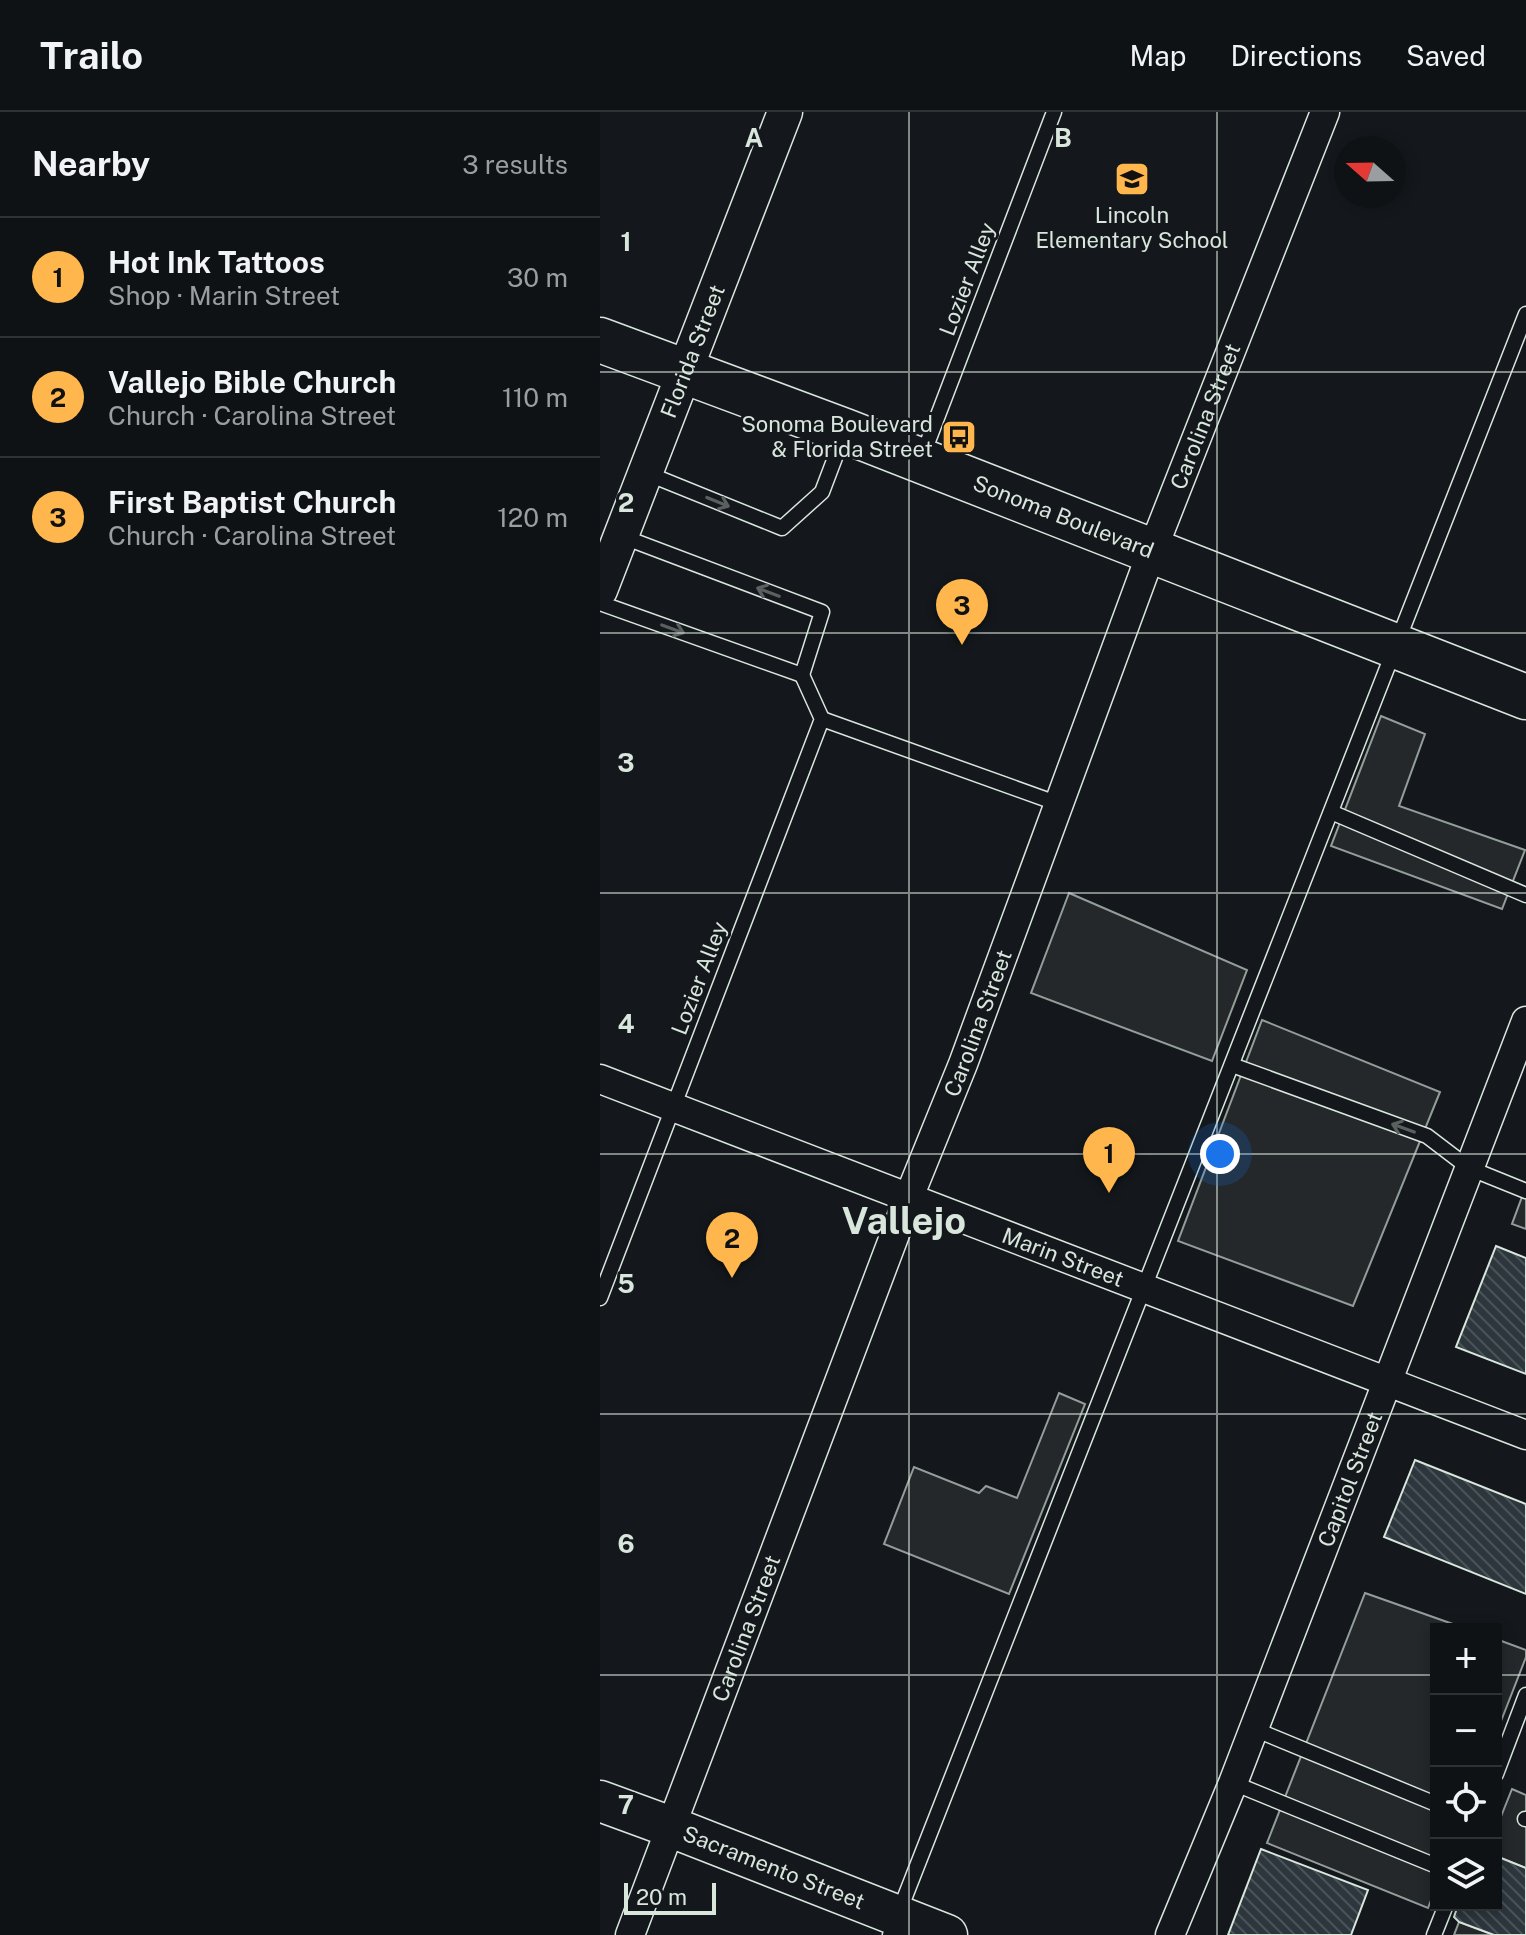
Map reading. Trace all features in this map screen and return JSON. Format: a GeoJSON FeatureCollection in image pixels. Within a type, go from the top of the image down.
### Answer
{"type":"FeatureCollection","features":[{"type":"Feature","properties":{"kind":"main road","name":"Sonoma Boulevard"},"geometry":{"type":"LineString","coordinates":[[600,340],[845,431],[1526,697]]}},
{"type":"Feature","properties":{"kind":"main road","name":"Sacramento Street"},"geometry":{"type":"LineString","coordinates":[[600,1801],[671,1827],[894,1926],[947,1935]]}},
{"type":"Feature","properties":{"kind":"street","name":"Carolina Street"},"geometry":{"type":"LineString","coordinates":[[630,1935],[909,1197],[963,1064],[1152,551],[1325,112]]}},
{"type":"Feature","properties":{"kind":"street","name":"Florida Street"},"geometry":{"type":"LineString","coordinates":[[600,590],[781,113]]}},
{"type":"Feature","properties":{"kind":"street","name":"Capitol Street"},"geometry":{"type":"LineString","coordinates":[[1170,1935],[1233,1783],[1526,1021]]}},
{"type":"Feature","properties":{"kind":"street","name":"Marin Street"},"geometry":{"type":"LineString","coordinates":[[600,1079],[1526,1435]]}},
{"type":"Feature","properties":{"kind":"lane","name":"Lozier Alley"},"geometry":{"type":"LineString","coordinates":[[920,461],[1054,112]]}},
{"type":"Feature","properties":{"kind":"lane"},"geometry":{"type":"LineString","coordinates":[[894,1926],[1526,314]]}},
{"type":"Feature","properties":{"kind":"lane"},"geometry":{"type":"LineString","coordinates":[[645,473],[782,528],[822,492],[845,431]]}},
{"type":"Feature","properties":{"kind":"lane"},"geometry":{"type":"LineString","coordinates":[[621,536],[822,612],[802,675],[822,719],[1059,804]]}},
{"type":"Feature","properties":{"kind":"lane"},"geometry":{"type":"LineString","coordinates":[[600,603],[802,675]]}},
{"type":"Feature","properties":{"kind":"lane","name":"Lozier Alley"},"geometry":{"type":"LineString","coordinates":[[600,1298],[822,719]]}},
{"type":"Feature","properties":{"kind":"lane"},"geometry":{"type":"LineString","coordinates":[[1331,812],[1526,895]]}},
{"type":"Feature","properties":{"kind":"lane"},"geometry":{"type":"LineString","coordinates":[[1232,1065],[1427,1136],[1469,1168],[1526,1191]]}},
{"type":"Feature","properties":{"kind":"lane"},"geometry":{"type":"LineString","coordinates":[[1499,1767],[1526,1695]]}},
{"type":"Feature","properties":{"kind":"lane"},"geometry":{"type":"LineString","coordinates":[[1254,1729],[1430,1802]]}},
{"type":"Feature","properties":{"kind":"lane"},"geometry":{"type":"LineString","coordinates":[[1233,1783],[1430,1863]]}},
{"type":"Feature","properties":{"kind":"lane"},"geometry":{"type":"LineString","coordinates":[[1434,1935],[1444,1911]]}},
{"type":"Feature","properties":{"kind":"shaded area"},"geometry":{"type":"Polygon","coordinates":[[[1381,716],[1425,734],[1399,806],[1525,850],[1502,909],[1331,846],[1381,716]]]}},
{"type":"Feature","properties":{"kind":"shaded area"},"geometry":{"type":"Polygon","coordinates":[[[1069,893],[1247,970],[1212,1061],[1031,993],[1069,893]]]}},
{"type":"Feature","properties":{"kind":"shaded area"},"geometry":{"type":"Polygon","coordinates":[[[1262,1020],[1440,1092],[1353,1306],[1178,1241],[1262,1020]]]}},
{"type":"Feature","properties":{"kind":"shaded area"},"geometry":{"type":"Polygon","coordinates":[[[1526,1186],[1526,1229],[1512,1224],[1526,1186]]]}},
{"type":"Feature","properties":{"kind":"shaded area"},"geometry":{"type":"Polygon","coordinates":[[[1059,1393],[1085,1404],[1009,1594],[884,1544],[914,1467],[979,1493],[986,1486],[1017,1498],[1059,1393]]]}},
{"type":"Feature","properties":{"kind":"shaded area"},"geometry":{"type":"Polygon","coordinates":[[[1365,1593],[1450,1623],[1430,1623],[1428,1908],[1267,1843],[1365,1593]]]}},
{"type":"Feature","properties":{"kind":"shaded area"},"geometry":{"type":"Polygon","coordinates":[[[1502,1641],[1526,1650],[1502,1719],[1502,1641]]]}},
{"type":"Feature","properties":{"kind":"shaded area"},"geometry":{"type":"Polygon","coordinates":[[[1512,1789],[1526,1795],[1526,1868],[1502,1858],[1502,1814],[1512,1789]]]}},
{"type":"Feature","properties":{"kind":"shaded area"},"geometry":{"type":"Polygon","coordinates":[[[1459,1922],[1494,1935],[1454,1935],[1459,1922]]]}},
{"type":"Feature","properties":{"kind":"building"},"geometry":{"type":"Polygon","coordinates":[[[1496,1246],[1526,1258],[1526,1374],[1456,1347],[1496,1246]]]}},
{"type":"Feature","properties":{"kind":"building"},"geometry":{"type":"Polygon","coordinates":[[[1415,1460],[1526,1504],[1526,1594],[1384,1537],[1415,1460]]]}},
{"type":"Feature","properties":{"kind":"building"},"geometry":{"type":"Polygon","coordinates":[[[1261,1849],[1368,1890],[1351,1935],[1228,1935],[1261,1849]]]}},
{"type":"Feature","properties":{"kind":"building"},"geometry":{"type":"Polygon","coordinates":[[[1502,1858],[1526,1868],[1526,1935],[1494,1935],[1459,1922],[1454,1917],[1456,1911],[1502,1911],[1502,1858]]]}},
{"type":"Feature","properties":{"kind":"place","name":"Lincoln Elementary School"},"geometry":{"type":"Point","coordinates":[1132,179]}},
{"type":"Feature","properties":{"kind":"place","name":"Sonoma Boulevard & Florida Street"},"geometry":{"type":"Point","coordinates":[959,437]}},
{"type":"Feature","properties":{"kind":"place","name":"First Baptist Church"},"geometry":{"type":"Point","coordinates":[962,645]}},
{"type":"Feature","properties":{"kind":"place","name":"Hot Ink Tattoos"},"geometry":{"type":"Point","coordinates":[1109,1193]}},
{"type":"Feature","properties":{"kind":"place","name":"Vallejo Bible Church"},"geometry":{"type":"Point","coordinates":[732,1278]}},
{"type":"Feature","properties":{"kind":"district","name":"Vallejo"},"geometry":{"type":"Point","coordinates":[904,1221]}}]}
